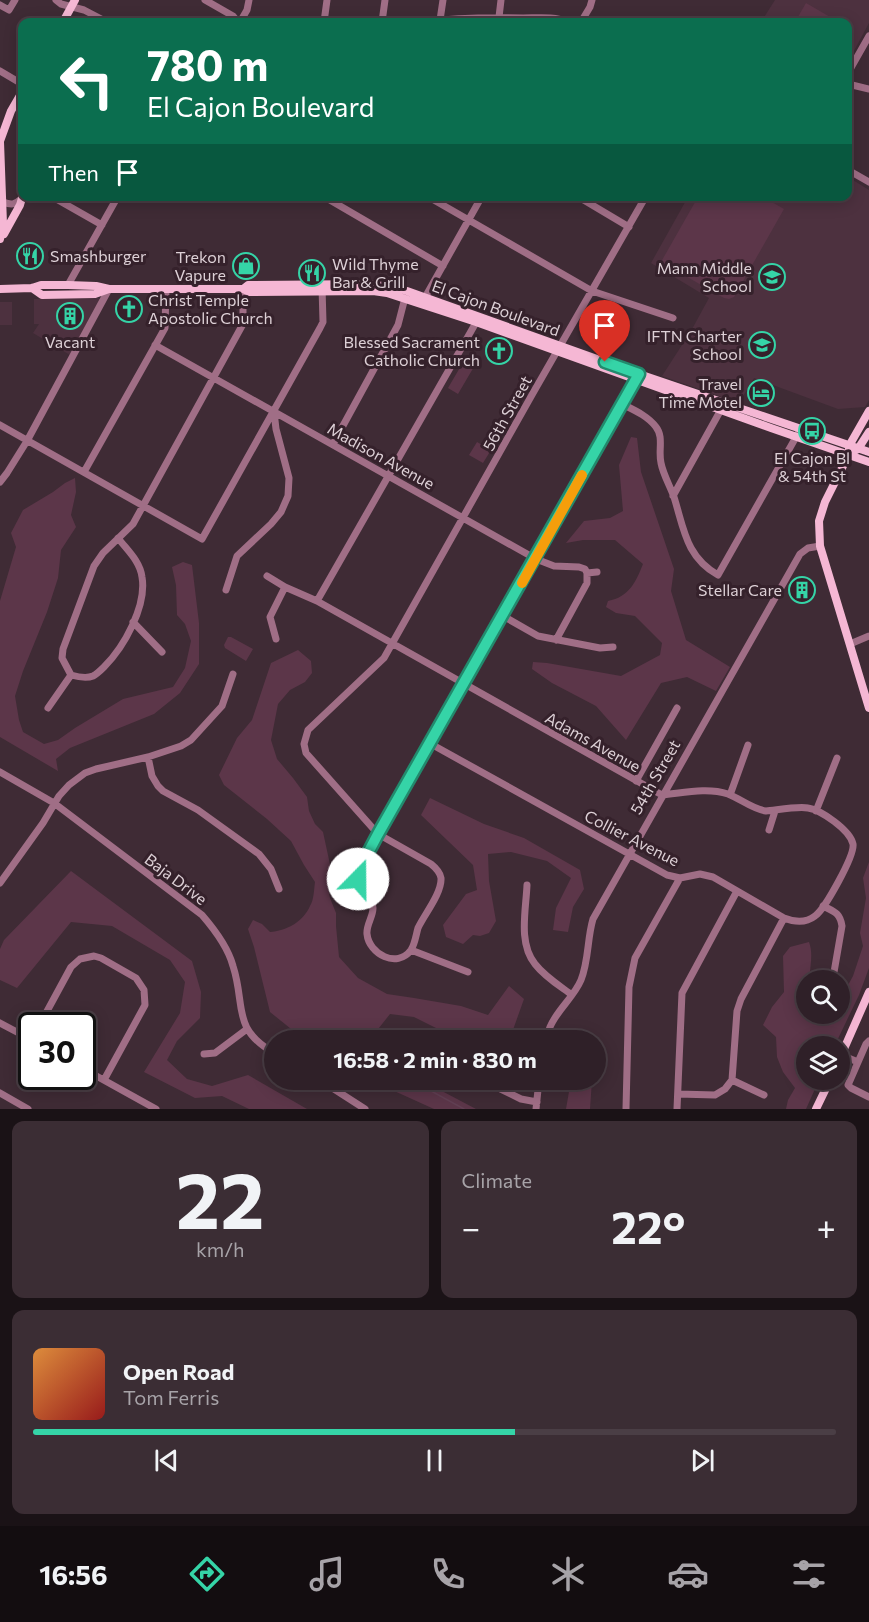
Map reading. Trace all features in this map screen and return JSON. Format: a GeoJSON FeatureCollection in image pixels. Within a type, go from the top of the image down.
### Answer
{"type":"FeatureCollection","features":[{"type":"Feature","properties":{"kind":"main road"},"geometry":{"type":"LineString","coordinates":[[65,18],[74,3]]}},
{"type":"Feature","properties":{"kind":"main road"},"geometry":{"type":"LineString","coordinates":[[0,241],[3,202],[0,141],[18,99]]}},
{"type":"Feature","properties":{"kind":"main road"},"geometry":{"type":"LineString","coordinates":[[0,241],[21,201]]}},
{"type":"Feature","properties":{"kind":"main road","name":"El Cajon Boulevard"},"geometry":{"type":"LineString","coordinates":[[0,289],[32,288],[41,285],[96,286],[109,289],[243,289],[250,292],[322,288],[406,295],[849,450],[869,462]]}},
{"type":"Feature","properties":{"kind":"main road","name":"El Cajon Boulevard"},"geometry":{"type":"LineString","coordinates":[[32,288],[42,295],[95,294],[109,289]]}},
{"type":"Feature","properties":{"kind":"main road"},"geometry":{"type":"LineString","coordinates":[[869,411],[825,502],[819,521],[820,546],[869,706]]}},
{"type":"Feature","properties":{"kind":"main road"},"geometry":{"type":"LineString","coordinates":[[858,449],[869,432]]}},
{"type":"Feature","properties":{"kind":"main road"},"geometry":{"type":"LineString","coordinates":[[849,450],[858,449],[869,452]]}},
{"type":"Feature","properties":{"kind":"main road"},"geometry":{"type":"LineString","coordinates":[[850,1036],[869,992]]}},
{"type":"Feature","properties":{"kind":"main road"},"geometry":{"type":"LineString","coordinates":[[816,1109],[825,1090]]}},
{"type":"Feature","properties":{"kind":"street"},"geometry":{"type":"LineString","coordinates":[[0,5],[9,10],[15,0]]}},
{"type":"Feature","properties":{"kind":"street"},"geometry":{"type":"LineString","coordinates":[[56,0],[74,3],[99,18]]}},
{"type":"Feature","properties":{"kind":"street"},"geometry":{"type":"LineString","coordinates":[[205,0],[235,18]]}},
{"type":"Feature","properties":{"kind":"street"},"geometry":{"type":"LineString","coordinates":[[242,18],[247,10],[249,0]]}},
{"type":"Feature","properties":{"kind":"street"},"geometry":{"type":"LineString","coordinates":[[325,18],[327,0]]}},
{"type":"Feature","properties":{"kind":"street"},"geometry":{"type":"LineString","coordinates":[[383,18],[385,0]]}},
{"type":"Feature","properties":{"kind":"street"},"geometry":{"type":"LineString","coordinates":[[440,18],[443,0]]}},
{"type":"Feature","properties":{"kind":"street"},"geometry":{"type":"LineString","coordinates":[[499,17],[501,0]]}},
{"type":"Feature","properties":{"kind":"street"},"geometry":{"type":"LineString","coordinates":[[583,18],[592,0]]}},
{"type":"Feature","properties":{"kind":"street"},"geometry":{"type":"LineString","coordinates":[[479,18],[550,18]]}},
{"type":"Feature","properties":{"kind":"street"},"geometry":{"type":"LineString","coordinates":[[852,66],[869,36]]}},
{"type":"Feature","properties":{"kind":"street"},"geometry":{"type":"LineString","coordinates":[[0,71],[18,82]]}},
{"type":"Feature","properties":{"kind":"street"},"geometry":{"type":"LineString","coordinates":[[852,85],[869,90]]}},
{"type":"Feature","properties":{"kind":"street"},"geometry":{"type":"LineString","coordinates":[[852,172],[869,182]]}},
{"type":"Feature","properties":{"kind":"street"},"geometry":{"type":"LineString","coordinates":[[3,202],[12,205],[19,201]]}},
{"type":"Feature","properties":{"kind":"street"},"geometry":{"type":"LineString","coordinates":[[60,201],[102,225]]}},
{"type":"Feature","properties":{"kind":"street"},"geometry":{"type":"LineString","coordinates":[[68,285],[115,201]]}},
{"type":"Feature","properties":{"kind":"street"},"geometry":{"type":"LineString","coordinates":[[332,201],[443,266]]}},
{"type":"Feature","properties":{"kind":"street"},"geometry":{"type":"LineString","coordinates":[[436,201],[592,291],[673,318]]}},
{"type":"Feature","properties":{"kind":"street"},"geometry":{"type":"LineString","coordinates":[[423,301],[479,201]]}},
{"type":"Feature","properties":{"kind":"street"},"geometry":{"type":"LineString","coordinates":[[585,201],[629,227]]}},
{"type":"Feature","properties":{"kind":"street","name":"56th Street"},"geometry":{"type":"LineString","coordinates":[[378,834],[306,753],[304,744],[308,730],[384,658],[393,644],[643,201]]}},
{"type":"Feature","properties":{"kind":"street"},"geometry":{"type":"LineString","coordinates":[[0,425],[202,539],[323,322],[322,288]]}},
{"type":"Feature","properties":{"kind":"street"},"geometry":{"type":"LineString","coordinates":[[0,482],[27,441],[109,289]]}},
{"type":"Feature","properties":{"kind":"street"},"geometry":{"type":"LineString","coordinates":[[84,472],[165,328],[166,289]]}},
{"type":"Feature","properties":{"kind":"street"},"geometry":{"type":"LineString","coordinates":[[118,538],[138,563],[142,575],[143,592],[133,622],[121,647],[98,673],[82,678],[71,675],[62,658],[63,649],[94,566],[103,553],[118,538],[133,524],[214,378],[243,324],[243,289]]}},
{"type":"Feature","properties":{"kind":"street"},"geometry":{"type":"LineString","coordinates":[[333,444],[398,325],[406,295]]}},
{"type":"Feature","properties":{"kind":"street"},"geometry":{"type":"LineString","coordinates":[[317,601],[477,320]]}},
{"type":"Feature","properties":{"kind":"street","name":"Madison Avenue"},"geometry":{"type":"LineString","coordinates":[[155,345],[536,559],[554,566],[579,567],[585,569],[586,573],[597,572]]}},
{"type":"Feature","properties":{"kind":"street"},"geometry":{"type":"LineString","coordinates":[[378,834],[431,864],[441,876],[436,894],[419,926],[411,950],[401,957],[392,959],[380,956],[370,946],[367,934],[373,906],[361,888],[358,879],[360,868],[378,834],[536,559],[637,377]]}},
{"type":"Feature","properties":{"kind":"street"},"geometry":{"type":"LineString","coordinates":[[622,404],[649,419],[658,429],[661,442],[661,462],[689,545],[694,555],[718,575],[798,433]]}},
{"type":"Feature","properties":{"kind":"street"},"geometry":{"type":"LineString","coordinates":[[673,496],[722,407]]}},
{"type":"Feature","properties":{"kind":"street"},"geometry":{"type":"LineString","coordinates":[[226,590],[237,556],[271,524],[281,512],[288,496],[289,478],[276,429],[274,412]]}},
{"type":"Feature","properties":{"kind":"street","name":"54th Street"},"geometry":{"type":"LineString","coordinates":[[549,1030],[581,979],[593,919],[662,795],[800,554],[808,548],[820,546]]}},
{"type":"Feature","properties":{"kind":"street"},"geometry":{"type":"LineString","coordinates":[[556,640],[587,584],[586,573]]}},
{"type":"Feature","properties":{"kind":"street","name":"Adams Avenue"},"geometry":{"type":"LineString","coordinates":[[267,576],[317,601],[662,795]]}},
{"type":"Feature","properties":{"kind":"street"},"geometry":{"type":"LineString","coordinates":[[276,639],[270,617],[285,587]]}},
{"type":"Feature","properties":{"kind":"street"},"geometry":{"type":"LineString","coordinates":[[503,616],[538,636],[600,648],[613,647]]}},
{"type":"Feature","properties":{"kind":"street"},"geometry":{"type":"LineString","coordinates":[[133,622],[162,652]]}},
{"type":"Feature","properties":{"kind":"street"},"geometry":{"type":"LineString","coordinates":[[850,644],[869,636]]}},
{"type":"Feature","properties":{"kind":"street"},"geometry":{"type":"LineString","coordinates":[[0,883],[54,803],[69,785],[85,773],[96,769],[148,756],[191,741],[222,706],[233,674]]}},
{"type":"Feature","properties":{"kind":"street"},"geometry":{"type":"LineString","coordinates":[[48,708],[71,675]]}},
{"type":"Feature","properties":{"kind":"street"},"geometry":{"type":"LineString","coordinates":[[636,781],[677,708]]}},
{"type":"Feature","properties":{"kind":"street","name":"Collier Avenue"},"geometry":{"type":"LineString","coordinates":[[430,744],[667,875],[680,878],[700,874],[713,877],[784,918]]}},
{"type":"Feature","properties":{"kind":"street"},"geometry":{"type":"LineString","coordinates":[[730,795],[748,745]]}},
{"type":"Feature","properties":{"kind":"street"},"geometry":{"type":"LineString","coordinates":[[148,756],[152,776],[158,786],[198,810],[259,854],[271,869],[279,889]]}},
{"type":"Feature","properties":{"kind":"street"},"geometry":{"type":"LineString","coordinates":[[816,811],[837,759]]}},
{"type":"Feature","properties":{"kind":"street","name":"Baja Drive"},"geometry":{"type":"LineString","coordinates":[[1,775],[54,803],[202,915],[217,933],[233,963],[247,1029]]}},
{"type":"Feature","properties":{"kind":"street"},"geometry":{"type":"LineString","coordinates":[[662,795],[709,791],[730,795],[760,810],[775,811],[807,807],[840,825],[848,833],[853,846],[849,860],[817,915],[797,921],[784,918],[741,999],[737,1011],[732,1080],[725,1089],[715,1095],[678,1094]]}},
{"type":"Feature","properties":{"kind":"street"},"geometry":{"type":"LineString","coordinates":[[769,830],[775,811]]}},
{"type":"Feature","properties":{"kind":"street"},"geometry":{"type":"LineString","coordinates":[[626,1109],[629,987],[635,958],[680,878]]}},
{"type":"Feature","properties":{"kind":"street"},"geometry":{"type":"LineString","coordinates":[[527,885],[525,941],[530,956],[543,972],[572,995]]}},
{"type":"Feature","properties":{"kind":"street"},"geometry":{"type":"LineString","coordinates":[[677,1109],[683,988],[737,891]]}},
{"type":"Feature","properties":{"kind":"street"},"geometry":{"type":"LineString","coordinates":[[823,906],[837,913],[842,926],[834,970]]}},
{"type":"Feature","properties":{"kind":"street"},"geometry":{"type":"LineString","coordinates":[[411,950],[468,972]]}},
{"type":"Feature","properties":{"kind":"street"},"geometry":{"type":"LineString","coordinates":[[47,1012],[71,967],[80,959],[94,956],[100,958],[136,978],[144,990],[145,1005],[104,1080]]}},
{"type":"Feature","properties":{"kind":"street"},"geometry":{"type":"LineString","coordinates":[[0,1023],[18,1033]]}},
{"type":"Feature","properties":{"kind":"street"},"geometry":{"type":"LineString","coordinates":[[204,1054],[215,1053],[247,1029],[264,1047]]}},
{"type":"Feature","properties":{"kind":"street"},"geometry":{"type":"LineString","coordinates":[[869,1041],[848,1085],[869,1097]]}},
{"type":"Feature","properties":{"kind":"street"},"geometry":{"type":"LineString","coordinates":[[850,1060],[858,1062]]}},
{"type":"Feature","properties":{"kind":"street"},"geometry":{"type":"LineString","coordinates":[[96,1076],[156,1109]]}},
{"type":"Feature","properties":{"kind":"street"},"geometry":{"type":"LineString","coordinates":[[732,1080],[764,1095]]}},
{"type":"Feature","properties":{"kind":"street"},"geometry":{"type":"LineString","coordinates":[[336,1090],[365,1109]]}},
{"type":"Feature","properties":{"kind":"street"},"geometry":{"type":"LineString","coordinates":[[503,1090],[537,1105],[538,1090]]}},
{"type":"Feature","properties":{"kind":"street"},"geometry":{"type":"LineString","coordinates":[[0,1094],[28,1109]]}},
{"type":"Feature","properties":{"kind":"shaded area"},"geometry":{"type":"Polygon","coordinates":[[[775,0],[869,0],[869,23],[852,55],[852,18],[764,18],[775,0]]]}},
{"type":"Feature","properties":{"kind":"shaded area"},"geometry":{"type":"Polygon","coordinates":[[[806,3],[832,18],[797,18],[806,3]]]}},
{"type":"Feature","properties":{"kind":"shaded area","name":"Mann Middle School"},"geometry":{"type":"Polygon","coordinates":[[[852,179],[869,190],[869,400],[865,407],[838,409],[754,378],[739,403],[662,376],[709,298],[651,263],[686,201],[852,201],[852,179]]]}},
{"type":"Feature","properties":{"kind":"shaded area"},"geometry":{"type":"Polygon","coordinates":[[[696,201],[770,201],[784,209],[734,297],[724,298],[661,262],[696,201]]]}},
{"type":"Feature","properties":{"kind":"shaded area"},"geometry":{"type":"Polygon","coordinates":[[[99,298],[101,301],[70,355],[33,333],[39,324],[34,324],[34,299],[99,298]]]}},
{"type":"Feature","properties":{"kind":"shaded area"},"geometry":{"type":"Polygon","coordinates":[[[0,302],[12,302],[12,325],[0,325],[0,302]]]}},
{"type":"Feature","properties":{"kind":"shaded area"},"geometry":{"type":"Polygon","coordinates":[[[465,359],[475,365],[458,394],[448,388],[465,359]]]}},
{"type":"Feature","properties":{"kind":"shaded area"},"geometry":{"type":"Polygon","coordinates":[[[631,437],[637,438],[641,472],[674,569],[671,591],[686,640],[730,667],[716,691],[687,677],[661,683],[626,740],[596,706],[552,683],[532,669],[533,662],[547,663],[621,676],[660,655],[662,643],[635,616],[616,613],[606,607],[608,601],[621,596],[631,588],[643,564],[615,540],[583,540],[566,543],[584,521],[610,518],[623,511],[619,465],[631,437]]]}},
{"type":"Feature","properties":{"kind":"shaded area"},"geometry":{"type":"Polygon","coordinates":[[[477,442],[491,450],[483,463],[469,455],[477,442]]]}},
{"type":"Feature","properties":{"kind":"shaded area"},"geometry":{"type":"Polygon","coordinates":[[[75,478],[76,492],[71,515],[76,527],[61,550],[58,578],[15,696],[23,732],[44,744],[58,740],[123,699],[173,687],[185,668],[191,641],[185,624],[177,615],[176,585],[172,567],[183,562],[192,565],[199,623],[199,664],[180,693],[154,714],[70,748],[56,759],[58,771],[0,737],[0,601],[16,547],[11,533],[23,510],[75,478]]]}},
{"type":"Feature","properties":{"kind":"shaded area"},"geometry":{"type":"Polygon","coordinates":[[[228,637],[253,649],[246,661],[225,648],[228,637]]]}},
{"type":"Feature","properties":{"kind":"shaded area"},"geometry":{"type":"Polygon","coordinates":[[[298,650],[311,661],[312,673],[305,682],[290,690],[278,704],[271,740],[277,759],[307,797],[309,811],[315,824],[323,832],[331,869],[327,883],[336,913],[339,957],[358,978],[387,994],[461,1006],[488,1015],[509,986],[524,999],[513,1030],[440,1030],[414,1017],[390,1014],[377,1030],[292,1030],[270,1012],[248,929],[253,920],[262,924],[270,932],[293,925],[307,912],[313,898],[315,882],[291,841],[224,785],[219,775],[237,738],[252,720],[271,663],[298,650]]]}},
{"type":"Feature","properties":{"kind":"shaded area"},"geometry":{"type":"Polygon","coordinates":[[[430,798],[484,824],[524,838],[580,870],[584,889],[573,907],[568,932],[553,930],[556,908],[571,878],[547,861],[511,852],[488,854],[489,881],[496,921],[489,933],[480,936],[473,935],[463,944],[446,937],[443,925],[466,894],[477,890],[473,865],[421,815],[430,798]]]}},
{"type":"Feature","properties":{"kind":"shaded area"},"geometry":{"type":"Polygon","coordinates":[[[869,862],[869,968],[850,1014],[850,982],[863,946],[860,933],[866,898],[863,878],[869,862]]]}},
{"type":"Feature","properties":{"kind":"shaded area"},"geometry":{"type":"Polygon","coordinates":[[[71,871],[192,961],[201,992],[200,1018],[177,1041],[167,1060],[187,1079],[212,1086],[248,1075],[264,1084],[264,1090],[274,1090],[307,1109],[249,1109],[222,1096],[195,1098],[144,1072],[180,1013],[185,982],[170,960],[112,926],[71,922],[17,988],[0,980],[0,949],[4,940],[71,871]]]}},
{"type":"Feature","properties":{"kind":"shaded area"},"geometry":{"type":"Polygon","coordinates":[[[809,942],[811,957],[810,970],[796,970],[796,1024],[845,1024],[839,1036],[796,1036],[796,1090],[815,1090],[806,1109],[786,1109],[795,1088],[783,1072],[777,1057],[776,1037],[763,1025],[772,1007],[784,992],[783,956],[790,947],[809,942]]]}},
{"type":"Feature","properties":{"kind":"shaded area"},"geometry":{"type":"Polygon","coordinates":[[[392,1090],[440,1090],[476,1109],[434,1109],[392,1090]]]}},
{"type":"Feature","properties":{"kind":"shaded area"},"geometry":{"type":"Polygon","coordinates":[[[569,1090],[591,1090],[590,1109],[566,1109],[569,1090]]]}},
{"type":"Feature","properties":{"kind":"waterway"},"geometry":{"type":"LineString","coordinates":[[429,1090],[464,1109]]}},
{"type":"Feature","properties":{"kind":"slow traffic"},"geometry":{"type":"LineString","coordinates":[[522,583],[582,475]]}},
{"type":"Feature","properties":{"kind":"place","name":"Smashburger"},"geometry":{"type":"Point","coordinates":[30,256]}},
{"type":"Feature","properties":{"kind":"place","name":"Trekon Vapure"},"geometry":{"type":"Point","coordinates":[246,266]}},
{"type":"Feature","properties":{"kind":"place","name":"Wild Thyme Bar & Grill"},"geometry":{"type":"Point","coordinates":[312,273]}},
{"type":"Feature","properties":{"kind":"place","name":"Mann Middle School"},"geometry":{"type":"Point","coordinates":[772,277]}},
{"type":"Feature","properties":{"kind":"place","name":"Christ Temple Apostolic Church"},"geometry":{"type":"Point","coordinates":[129,309]}},
{"type":"Feature","properties":{"kind":"place","name":"Vacant"},"geometry":{"type":"Point","coordinates":[70,316]}},
{"type":"Feature","properties":{"kind":"place","name":"IFTN Charter School"},"geometry":{"type":"Point","coordinates":[762,345]}},
{"type":"Feature","properties":{"kind":"place","name":"Blessed Sacrament Catholic Church"},"geometry":{"type":"Point","coordinates":[499,351]}},
{"type":"Feature","properties":{"kind":"place","name":"Travel Time Motel"},"geometry":{"type":"Point","coordinates":[761,393]}},
{"type":"Feature","properties":{"kind":"place","name":"El Cajon Bl & 54th St"},"geometry":{"type":"Point","coordinates":[812,431]}},
{"type":"Feature","properties":{"kind":"place","name":"Stellar Care"},"geometry":{"type":"Point","coordinates":[802,590]}},
{"type":"Feature","properties":{"kind":"route"},"geometry":{"type":"LineString","coordinates":[[358,879],[360,868],[378,834],[639,374],[605,362]]}}]}
